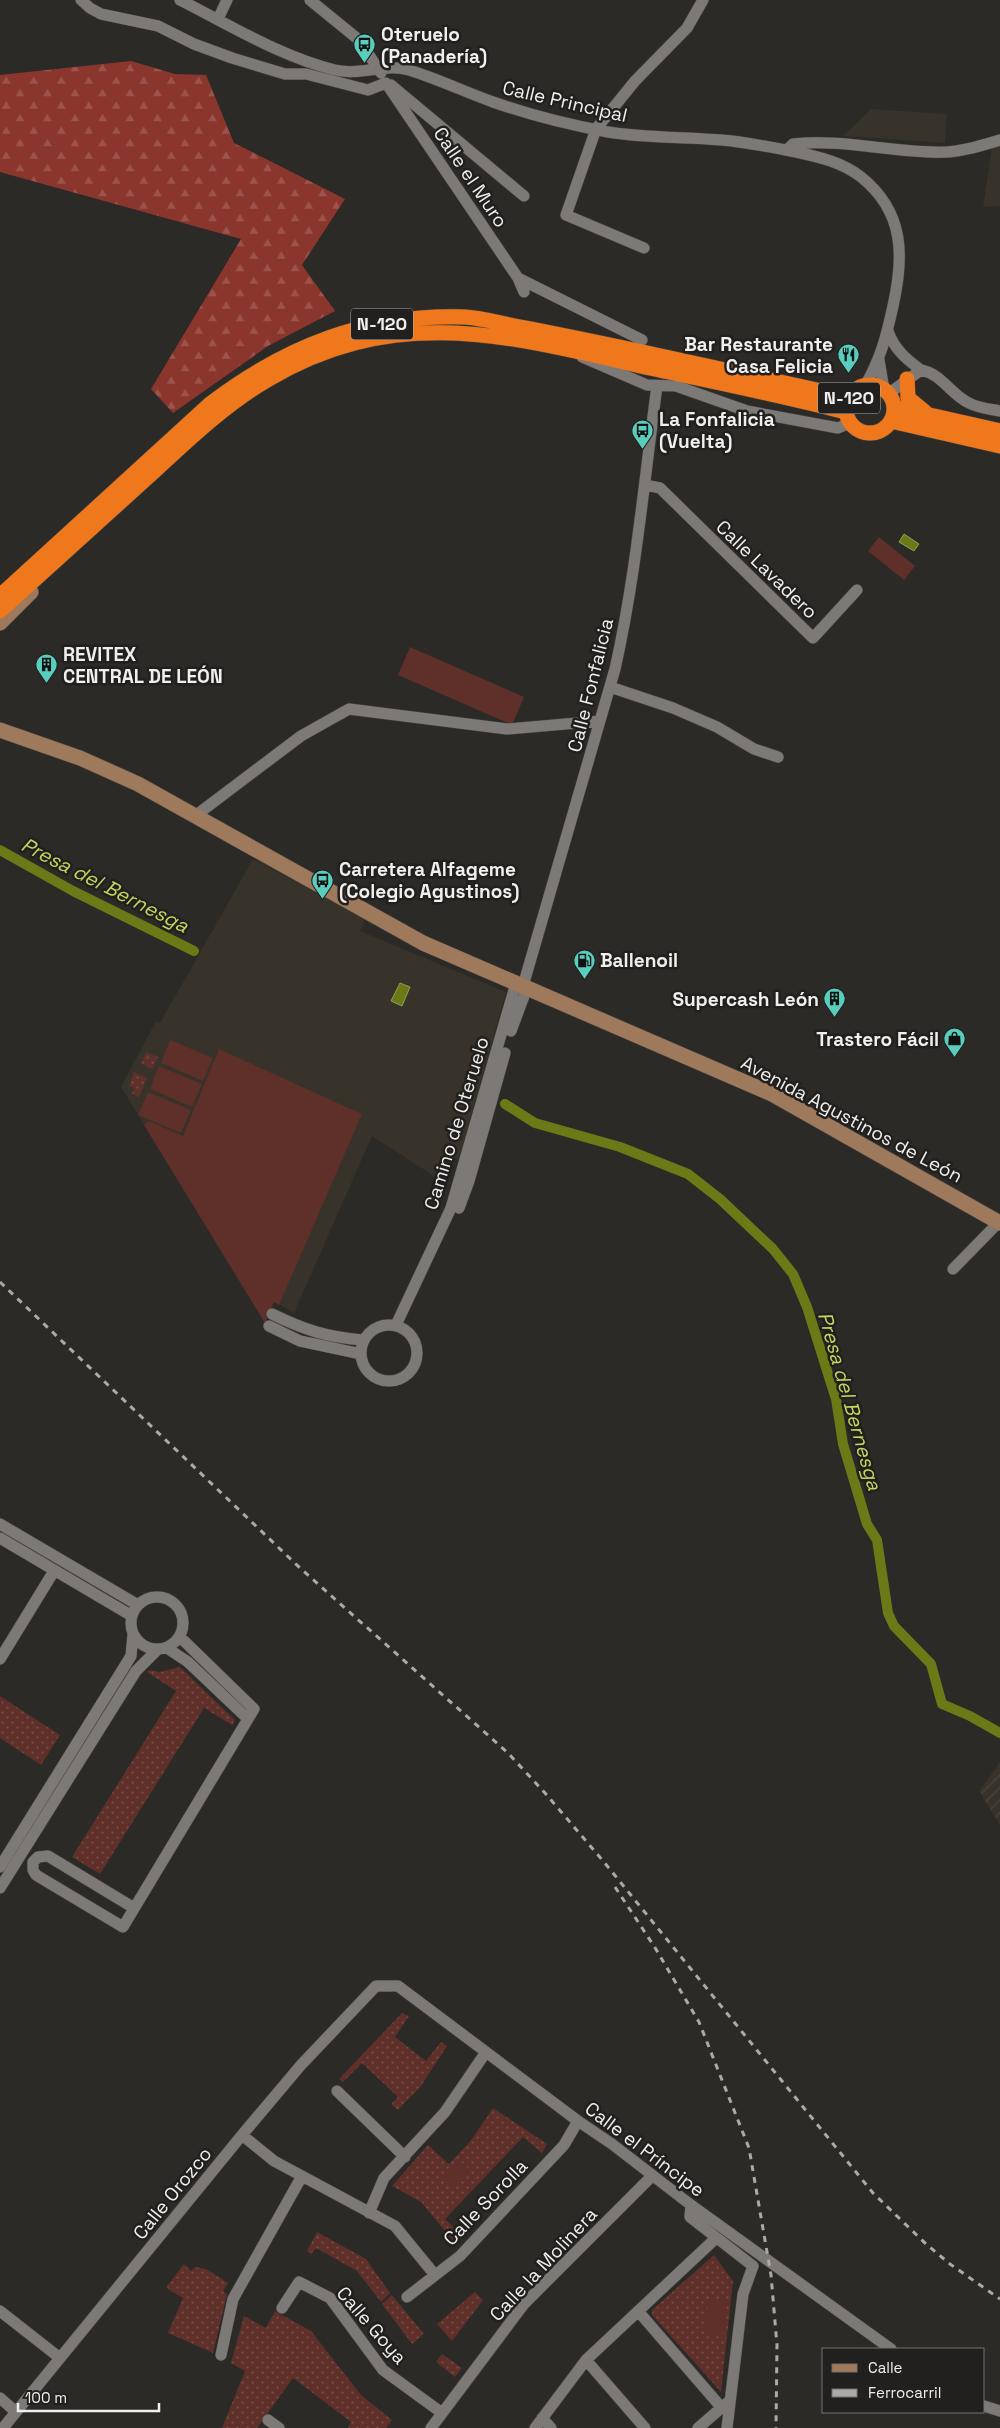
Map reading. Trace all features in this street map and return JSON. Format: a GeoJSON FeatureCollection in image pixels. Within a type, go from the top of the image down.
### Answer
{"type":"FeatureCollection","features":[{"type":"Feature","properties":{"kind":"highway","name":"N-120"},"geometry":{"type":"LineString","coordinates":[[0,596],[188,424],[230,389],[271,362],[293,351],[325,338],[367,326],[415,319],[466,317],[553,332],[848,411],[858,430],[870,433],[881,430],[889,403]]}},
{"type":"Feature","properties":{"kind":"highway","name":"N-120"},"geometry":{"type":"LineString","coordinates":[[0,611],[199,431],[246,394],[283,371],[336,348],[398,334],[437,332],[491,334],[848,411]]}},
{"type":"Feature","properties":{"kind":"highway"},"geometry":{"type":"LineString","coordinates":[[907,379],[908,398],[914,405],[933,416]]}},
{"type":"Feature","properties":{"kind":"highway","name":"N-120"},"geometry":{"type":"LineString","coordinates":[[848,411],[856,390],[865,386],[875,386],[889,403],[1000,446]]}},
{"type":"Feature","properties":{"kind":"highway","name":"N-120"},"geometry":{"type":"LineString","coordinates":[[889,403],[1000,432]]}},
{"type":"Feature","properties":{"kind":"street"},"geometry":{"type":"LineString","coordinates":[[81,0],[101,14],[158,26],[224,56],[285,74],[306,74],[368,90],[386,83],[396,88],[524,196]]}},
{"type":"Feature","properties":{"kind":"street","name":"Calle Principal"},"geometry":{"type":"LineString","coordinates":[[180,0],[288,54],[334,70],[360,73],[378,67],[392,66],[494,102],[596,129],[628,134],[730,141],[819,157],[846,167],[872,188],[888,209],[898,236],[901,266],[880,360]]}},
{"type":"Feature","properties":{"kind":"street"},"geometry":{"type":"LineString","coordinates":[[218,19],[227,0]]}},
{"type":"Feature","properties":{"kind":"street"},"geometry":{"type":"LineString","coordinates":[[310,0],[359,40],[378,67]]}},
{"type":"Feature","properties":{"kind":"street"},"geometry":{"type":"LineString","coordinates":[[644,248],[566,215],[596,129],[635,81],[687,28],[703,0]]}},
{"type":"Feature","properties":{"kind":"street","name":"Calle el Muro"},"geometry":{"type":"LineString","coordinates":[[378,67],[386,83],[518,278],[524,292]]}},
{"type":"Feature","properties":{"kind":"street"},"geometry":{"type":"LineString","coordinates":[[787,150],[793,144],[829,142],[947,152],[1000,140]]}},
{"type":"Feature","properties":{"kind":"street"},"geometry":{"type":"LineString","coordinates":[[518,278],[642,340]]}},
{"type":"Feature","properties":{"kind":"street"},"geometry":{"type":"LineString","coordinates":[[888,331],[892,343],[901,354],[921,370],[930,372],[938,377],[955,394],[969,404],[1000,411]]}},
{"type":"Feature","properties":{"kind":"street"},"geometry":{"type":"LineString","coordinates":[[558,347],[647,385],[676,386],[762,414],[838,428],[848,411]]}},
{"type":"Feature","properties":{"kind":"street"},"geometry":{"type":"LineString","coordinates":[[865,386],[880,360]]}},
{"type":"Feature","properties":{"kind":"street"},"geometry":{"type":"LineString","coordinates":[[880,360],[889,403]]}},
{"type":"Feature","properties":{"kind":"street"},"geometry":{"type":"LineString","coordinates":[[889,403],[907,379],[921,370]]}},
{"type":"Feature","properties":{"kind":"street","name":"Calle Fonfalicia"},"geometry":{"type":"LineString","coordinates":[[522,986],[610,687],[623,636],[646,485],[657,386]]}},
{"type":"Feature","properties":{"kind":"street","name":"Calle Lavadero"},"geometry":{"type":"LineString","coordinates":[[646,485],[660,488],[813,638],[857,590]]}},
{"type":"Feature","properties":{"kind":"street"},"geometry":{"type":"LineString","coordinates":[[0,623],[100,525],[115,507]]}},
{"type":"Feature","properties":{"kind":"street"},"geometry":{"type":"LineString","coordinates":[[610,687],[673,708],[717,727],[754,749],[778,757]]}},
{"type":"Feature","properties":{"kind":"street"},"geometry":{"type":"LineString","coordinates":[[195,816],[302,736],[349,709],[507,728],[600,721]]}},
{"type":"Feature","properties":{"kind":"street","name":"Avenida Agustinos de León"},"geometry":{"type":"LineString","coordinates":[[2,730],[110,770],[404,934],[772,1094],[999,1223]]}},
{"type":"Feature","properties":{"kind":"street","name":"Camino de Oteruelo"},"geometry":{"type":"LineString","coordinates":[[399,1326],[451,1208],[522,986]]}},
{"type":"Feature","properties":{"kind":"street"},"geometry":{"type":"LineString","coordinates":[[953,1269],[999,1223]]}},
{"type":"Feature","properties":{"kind":"street"},"geometry":{"type":"LineString","coordinates":[[360,1354],[300,1341],[270,1320],[332,1338],[363,1340]]}},
{"type":"Feature","properties":{"kind":"street"},"geometry":{"type":"LineString","coordinates":[[383,1325],[399,1326],[412,1335],[417,1352],[413,1369],[404,1377],[393,1381],[381,1380],[371,1375],[363,1365],[360,1354],[363,1340],[371,1330],[383,1325]]}},
{"type":"Feature","properties":{"kind":"street"},"geometry":{"type":"LineString","coordinates":[[0,1524],[138,1605]]}},
{"type":"Feature","properties":{"kind":"street"},"geometry":{"type":"LineString","coordinates":[[0,1538],[132,1616]]}},
{"type":"Feature","properties":{"kind":"street"},"geometry":{"type":"LineString","coordinates":[[0,1659],[54,1571]]}},
{"type":"Feature","properties":{"kind":"street"},"geometry":{"type":"LineString","coordinates":[[0,1867],[131,1656],[132,1616],[138,1605],[153,1597],[162,1597],[176,1605],[183,1621],[180,1637],[162,1649],[136,1671],[0,1888]]}},
{"type":"Feature","properties":{"kind":"street"},"geometry":{"type":"LineString","coordinates":[[133,1634],[142,1646],[162,1649],[188,1662],[248,1720]]}},
{"type":"Feature","properties":{"kind":"street"},"geometry":{"type":"LineString","coordinates":[[134,1908],[48,1856],[42,1856],[34,1862],[33,1870],[36,1875],[123,1927],[254,1710],[180,1637]]}},
{"type":"Feature","properties":{"kind":"street","name":"Calle el Príncipe"},"geometry":{"type":"LineString","coordinates":[[376,1986],[398,1986],[578,2121],[612,2144],[691,2205],[891,2348]]}},
{"type":"Feature","properties":{"kind":"street","name":"Calle Orozco"},"geometry":{"type":"LineString","coordinates":[[3,2428],[300,2065],[376,1986]]}},
{"type":"Feature","properties":{"kind":"street"},"geometry":{"type":"LineString","coordinates":[[370,2213],[384,2178],[445,2112],[486,2052]]}},
{"type":"Feature","properties":{"kind":"street"},"geometry":{"type":"LineString","coordinates":[[337,2091],[405,2157]]}},
{"type":"Feature","properties":{"kind":"street","name":"Calle Sorolla"},"geometry":{"type":"LineString","coordinates":[[407,2298],[460,2256],[564,2145],[578,2121]]}},
{"type":"Feature","properties":{"kind":"street"},"geometry":{"type":"LineString","coordinates":[[242,2135],[274,2161],[394,2226],[435,2275]]}},
{"type":"Feature","properties":{"kind":"street"},"geometry":{"type":"LineString","coordinates":[[221,2355],[233,2299],[302,2176]]}},
{"type":"Feature","properties":{"kind":"street","name":"Calle la Molinera"},"geometry":{"type":"LineString","coordinates":[[431,2428],[524,2304],[652,2176]]}},
{"type":"Feature","properties":{"kind":"street"},"geometry":{"type":"LineString","coordinates":[[691,2205],[690,2217],[753,2266],[743,2294],[726,2404],[727,2428]]}},
{"type":"Feature","properties":{"kind":"street"},"geometry":{"type":"LineString","coordinates":[[535,2428],[586,2360],[716,2239]]}},
{"type":"Feature","properties":{"kind":"street","name":"Calle Goya"},"geometry":{"type":"LineString","coordinates":[[282,2308],[299,2282],[330,2298],[383,2370],[442,2413]]}},
{"type":"Feature","properties":{"kind":"street"},"geometry":{"type":"LineString","coordinates":[[0,2311],[60,2358]]}},
{"type":"Feature","properties":{"kind":"street"},"geometry":{"type":"LineString","coordinates":[[638,2311],[726,2404]]}},
{"type":"Feature","properties":{"kind":"street"},"geometry":{"type":"LineString","coordinates":[[586,2360],[645,2428]]}},
{"type":"Feature","properties":{"kind":"street"},"geometry":{"type":"LineString","coordinates":[[0,2398],[16,2412]]}},
{"type":"Feature","properties":{"kind":"street"},"geometry":{"type":"LineString","coordinates":[[698,2428],[726,2404]]}},
{"type":"Feature","properties":{"kind":"street"},"geometry":{"type":"LineString","coordinates":[[985,2406],[1000,2411]]}},
{"type":"Feature","properties":{"kind":"street"},"geometry":{"type":"LineString","coordinates":[[542,2418],[550,2428]]}},
{"type":"Feature","properties":{"kind":"street"},"geometry":{"type":"LineString","coordinates":[[268,2420],[279,2428]]}},
{"type":"Feature","properties":{"kind":"shaded area"},"geometry":{"type":"Polygon","coordinates":[[[871,109],[947,114],[945,143],[843,136],[871,109]]]}},
{"type":"Feature","properties":{"kind":"shaded area"},"geometry":{"type":"Polygon","coordinates":[[[1000,145],[1000,206],[983,207],[992,147],[1000,145]]]}},
{"type":"Feature","properties":{"kind":"shaded area"},"geometry":{"type":"Polygon","coordinates":[[[904,534],[919,544],[914,551],[899,542],[904,534]]]}},
{"type":"Feature","properties":{"kind":"shaded area"},"geometry":{"type":"Polygon","coordinates":[[[879,537],[915,566],[904,580],[868,551],[879,537]]]}},
{"type":"Feature","properties":{"kind":"shaded area"},"geometry":{"type":"Polygon","coordinates":[[[410,647],[524,697],[512,725],[398,675],[410,647]]]}},
{"type":"Feature","properties":{"kind":"shaded area"},"geometry":{"type":"Polygon","coordinates":[[[253,859],[365,919],[360,931],[506,992],[459,1160],[451,1156],[440,1180],[372,1136],[294,1313],[275,1302],[265,1323],[121,1087],[156,1021],[160,1023],[253,859]]]}},
{"type":"Feature","properties":{"kind":"shaded area"},"geometry":{"type":"Polygon","coordinates":[[[400,983],[410,987],[402,1006],[391,1001],[400,983]]]}},
{"type":"Feature","properties":{"kind":"shaded area"},"geometry":{"type":"Polygon","coordinates":[[[170,1040],[213,1058],[203,1081],[161,1063],[170,1040]]]}},
{"type":"Feature","properties":{"kind":"shaded area"},"geometry":{"type":"Polygon","coordinates":[[[219,1049],[362,1114],[279,1305],[274,1302],[265,1323],[144,1125],[149,1121],[183,1136],[219,1049]]]}},
{"type":"Feature","properties":{"kind":"shaded area"},"geometry":{"type":"Polygon","coordinates":[[[146,1052],[158,1057],[153,1069],[141,1064],[146,1052]]]}},
{"type":"Feature","properties":{"kind":"shaded area"},"geometry":{"type":"Polygon","coordinates":[[[159,1066],[202,1084],[192,1107],[150,1089],[159,1066]]]}},
{"type":"Feature","properties":{"kind":"shaded area"},"geometry":{"type":"Polygon","coordinates":[[[134,1072],[147,1078],[139,1097],[132,1094],[134,1088],[129,1086],[134,1072]]]}},
{"type":"Feature","properties":{"kind":"shaded area"},"geometry":{"type":"Polygon","coordinates":[[[148,1092],[191,1110],[181,1133],[138,1115],[148,1092]]]}},
{"type":"Feature","properties":{"kind":"shaded area"},"geometry":{"type":"Polygon","coordinates":[[[180,1667],[235,1720],[232,1725],[204,1708],[100,1874],[72,1857],[176,1691],[147,1672],[149,1670],[160,1672],[180,1667]]]}},
{"type":"Feature","properties":{"kind":"shaded area"},"geometry":{"type":"Polygon","coordinates":[[[0,1696],[60,1735],[41,1765],[0,1738],[0,1696]]]}},
{"type":"Feature","properties":{"kind":"shaded area"},"geometry":{"type":"Polygon","coordinates":[[[1000,1763],[1000,1825],[979,1791],[1000,1763]]]}},
{"type":"Feature","properties":{"kind":"shaded area"},"geometry":{"type":"Polygon","coordinates":[[[402,2013],[409,2016],[395,2037],[426,2061],[441,2042],[447,2046],[421,2086],[398,2110],[391,2104],[398,2097],[362,2063],[343,2082],[339,2079],[402,2013]]]}},
{"type":"Feature","properties":{"kind":"shaded area"},"geometry":{"type":"Polygon","coordinates":[[[493,2108],[547,2144],[542,2153],[523,2137],[445,2219],[463,2237],[455,2243],[421,2202],[392,2186],[428,2145],[449,2164],[472,2139],[493,2108]]]}},
{"type":"Feature","properties":{"kind":"shaded area"},"geometry":{"type":"Polygon","coordinates":[[[461,2162],[471,2171],[455,2188],[445,2178],[461,2162]]]}},
{"type":"Feature","properties":{"kind":"shaded area"},"geometry":{"type":"Polygon","coordinates":[[[317,2232],[366,2259],[390,2293],[381,2302],[357,2271],[316,2248],[311,2254],[307,2251],[317,2232]]]}},
{"type":"Feature","properties":{"kind":"shaded area"},"geometry":{"type":"Polygon","coordinates":[[[714,2255],[733,2281],[721,2392],[652,2315],[652,2310],[714,2255]]]}},
{"type":"Feature","properties":{"kind":"shaded area"},"geometry":{"type":"Polygon","coordinates":[[[184,2264],[191,2271],[195,2267],[206,2269],[228,2283],[223,2291],[227,2294],[213,2353],[168,2333],[183,2298],[168,2289],[167,2286],[184,2264]]]}},
{"type":"Feature","properties":{"kind":"shaded area"},"geometry":{"type":"Polygon","coordinates":[[[475,2292],[483,2300],[452,2341],[437,2324],[475,2292]]]}},
{"type":"Feature","properties":{"kind":"shaded area"},"geometry":{"type":"Polygon","coordinates":[[[392,2295],[424,2334],[412,2344],[382,2304],[392,2295]]]}},
{"type":"Feature","properties":{"kind":"shaded area"},"geometry":{"type":"Polygon","coordinates":[[[708,2299],[727,2302],[723,2336],[705,2334],[708,2299]]]}},
{"type":"Feature","properties":{"kind":"shaded area"},"geometry":{"type":"Polygon","coordinates":[[[275,2311],[311,2331],[361,2395],[392,2420],[386,2428],[348,2428],[351,2422],[293,2378],[257,2428],[222,2428],[245,2371],[231,2363],[244,2316],[266,2328],[275,2311]]]}},
{"type":"Feature","properties":{"kind":"shaded area"},"geometry":{"type":"Polygon","coordinates":[[[442,2354],[462,2368],[455,2377],[436,2362],[442,2354]]]}},
{"type":"Feature","properties":{"kind":"green space"},"geometry":{"type":"Polygon","coordinates":[[[131,61],[175,74],[206,75],[234,143],[345,199],[302,265],[335,311],[268,346],[173,413],[151,389],[241,239],[0,172],[0,75],[131,61]]]}},
{"type":"Feature","properties":{"kind":"waterway","name":"Presa del Bernesga"},"geometry":{"type":"LineString","coordinates":[[0,850],[73,891],[194,951]]}},
{"type":"Feature","properties":{"kind":"waterway","name":"Presa del Bernesga"},"geometry":{"type":"LineString","coordinates":[[505,1104],[535,1123],[620,1147],[688,1174],[720,1199],[773,1249],[793,1274],[807,1307],[836,1399],[843,1444],[867,1524],[877,1540],[888,1613],[894,1626],[931,1664],[942,1704],[970,1716],[1000,1733]]}},
{"type":"Feature","properties":{"kind":"railway"},"geometry":{"type":"LineString","coordinates":[[0,1282],[300,1568],[508,1753],[604,1862],[873,2193],[926,2244],[950,2264],[1000,2299]]}},
{"type":"Feature","properties":{"kind":"railway"},"geometry":{"type":"LineString","coordinates":[[615,1887],[654,1946],[699,2022],[749,2148],[771,2275],[777,2345],[776,2428]]}},
{"type":"Feature","properties":{"kind":"place","name":"Oteruelo (Panadería)"},"geometry":{"type":"Point","coordinates":[365,64]}},
{"type":"Feature","properties":{"kind":"place","name":"Bar Restaurante Casa Felicia"},"geometry":{"type":"Point","coordinates":[849,374]}},
{"type":"Feature","properties":{"kind":"place","name":"La Fonfalicia (Vuelta)"},"geometry":{"type":"Point","coordinates":[643,449]}},
{"type":"Feature","properties":{"kind":"place","name":"REVITEX CENTRAL DE LEÓN"},"geometry":{"type":"Point","coordinates":[47,684]}},
{"type":"Feature","properties":{"kind":"place","name":"Carretera Alfageme (Colegio Agustinos)"},"geometry":{"type":"Point","coordinates":[323,899]}},
{"type":"Feature","properties":{"kind":"place","name":"Ballenoil"},"geometry":{"type":"Point","coordinates":[584,979]}},
{"type":"Feature","properties":{"kind":"place","name":"Supercash León"},"geometry":{"type":"Point","coordinates":[835,1018]}},
{"type":"Feature","properties":{"kind":"place","name":"Trastero Fácil"},"geometry":{"type":"Point","coordinates":[955,1058]}}]}
